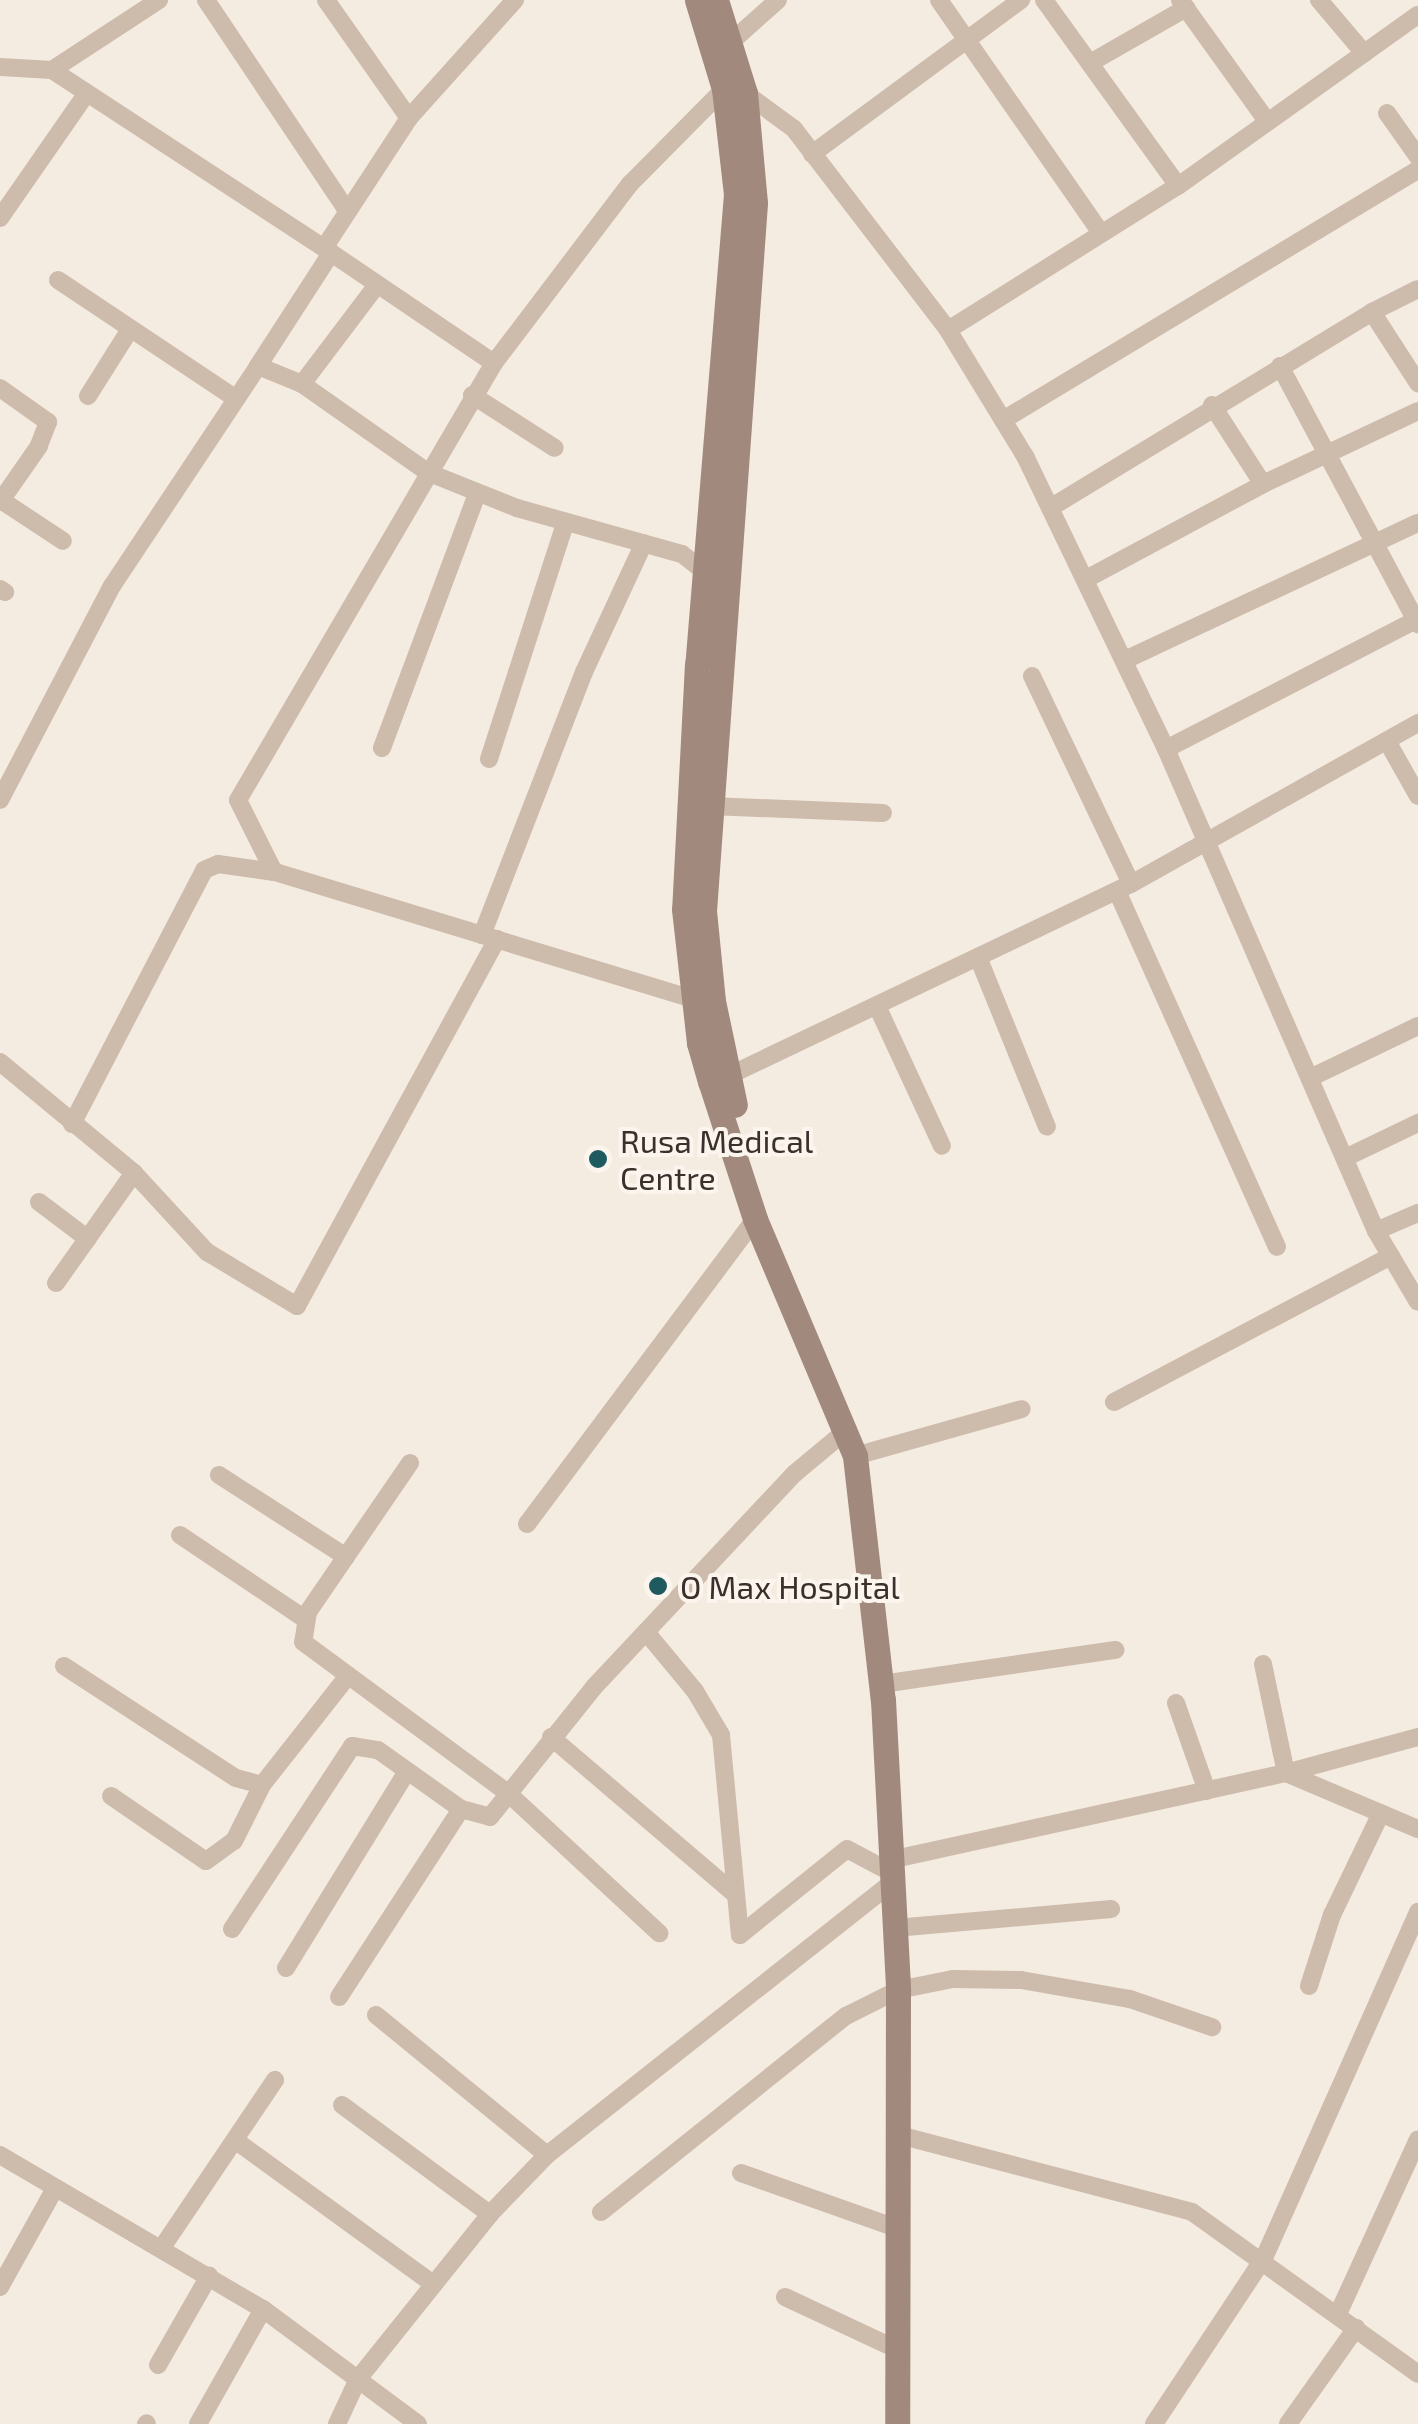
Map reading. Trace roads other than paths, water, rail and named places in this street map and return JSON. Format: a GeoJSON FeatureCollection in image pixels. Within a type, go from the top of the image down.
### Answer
{"type":"FeatureCollection","features":[{"type":"Feature","properties":{"kind":"street"},"geometry":{"type":"LineString","coordinates":[[52,70],[159,0]]}},
{"type":"Feature","properties":{"kind":"street"},"geometry":{"type":"LineString","coordinates":[[206,0],[348,212]]}},
{"type":"Feature","properties":{"kind":"street"},"geometry":{"type":"LineString","coordinates":[[326,0],[409,118]]}},
{"type":"Feature","properties":{"kind":"street"},"geometry":{"type":"LineString","coordinates":[[0,800],[63,671],[232,396],[258,366],[348,212],[409,118],[515,0]]}},
{"type":"Feature","properties":{"kind":"street"},"geometry":{"type":"LineString","coordinates":[[697,0],[734,91],[756,203],[704,911],[726,1077],[820,1337],[827,1379]]}},
{"type":"Feature","properties":{"kind":"street"},"geometry":{"type":"LineString","coordinates":[[716,0],[731,42],[736,194],[684,909],[699,1042],[755,1219],[806,1344],[827,1379],[856,1456],[882,1684],[898,1990],[894,2348],[897,2424]]}},
{"type":"Feature","properties":{"kind":"street"},"geometry":{"type":"LineString","coordinates":[[731,42],[778,0]]}},
{"type":"Feature","properties":{"kind":"street"},"geometry":{"type":"LineString","coordinates":[[939,0],[1102,233]]}},
{"type":"Feature","properties":{"kind":"street"},"geometry":{"type":"LineString","coordinates":[[812,154],[1021,0]]}},
{"type":"Feature","properties":{"kind":"street"},"geometry":{"type":"LineString","coordinates":[[1044,0],[1178,186]]}},
{"type":"Feature","properties":{"kind":"street"},"geometry":{"type":"LineString","coordinates":[[1325,2],[1364,53]]}},
{"type":"Feature","properties":{"kind":"street"},"geometry":{"type":"LineString","coordinates":[[1090,63],[1183,4],[1267,121]]}},
{"type":"Feature","properties":{"kind":"street"},"geometry":{"type":"LineString","coordinates":[[948,330],[1178,186],[1418,15]]}},
{"type":"Feature","properties":{"kind":"street"},"geometry":{"type":"LineString","coordinates":[[0,67],[52,70],[494,362]]}},
{"type":"Feature","properties":{"kind":"street"},"geometry":{"type":"LineString","coordinates":[[734,91],[794,129],[948,330],[1003,420],[1088,578],[1347,1157],[1376,1231],[1418,1302]]}},
{"type":"Feature","properties":{"kind":"street"},"geometry":{"type":"LineString","coordinates":[[274,872],[241,815],[239,795],[426,472],[494,362],[630,184],[734,91]]}},
{"type":"Feature","properties":{"kind":"street"},"geometry":{"type":"LineString","coordinates":[[0,218],[86,93]]}},
{"type":"Feature","properties":{"kind":"street"},"geometry":{"type":"LineString","coordinates":[[1387,113],[1418,157]]}},
{"type":"Feature","properties":{"kind":"street"},"geometry":{"type":"LineString","coordinates":[[1003,420],[1138,332],[1418,170]]}},
{"type":"Feature","properties":{"kind":"street"},"geometry":{"type":"LineString","coordinates":[[58,280],[128,331],[232,396]]}},
{"type":"Feature","properties":{"kind":"street"},"geometry":{"type":"LineString","coordinates":[[302,384],[378,285]]}},
{"type":"Feature","properties":{"kind":"street"},"geometry":{"type":"LineString","coordinates":[[1050,508],[1212,406],[1418,289]]}},
{"type":"Feature","properties":{"kind":"street"},"geometry":{"type":"LineString","coordinates":[[1372,312],[1418,383]]}},
{"type":"Feature","properties":{"kind":"street"},"geometry":{"type":"LineString","coordinates":[[88,396],[128,331]]}},
{"type":"Feature","properties":{"kind":"street"},"geometry":{"type":"LineString","coordinates":[[258,366],[302,384],[426,472],[566,523],[682,554],[706,573]]}},
{"type":"Feature","properties":{"kind":"street"},"geometry":{"type":"LineString","coordinates":[[1166,750],[1417,621],[1280,366]]}},
{"type":"Feature","properties":{"kind":"street"},"geometry":{"type":"LineString","coordinates":[[0,388],[48,422],[1,501],[63,542]]}},
{"type":"Feature","properties":{"kind":"street"},"geometry":{"type":"LineString","coordinates":[[472,395],[555,448]]}},
{"type":"Feature","properties":{"kind":"street"},"geometry":{"type":"LineString","coordinates":[[1212,406],[1263,484]]}},
{"type":"Feature","properties":{"kind":"street"},"geometry":{"type":"LineString","coordinates":[[1088,578],[1263,484],[1418,411]]}},
{"type":"Feature","properties":{"kind":"street"},"geometry":{"type":"LineString","coordinates":[[382,748],[478,494]]}},
{"type":"Feature","properties":{"kind":"street"},"geometry":{"type":"LineString","coordinates":[[1125,660],[1418,522]]}},
{"type":"Feature","properties":{"kind":"street"},"geometry":{"type":"LineString","coordinates":[[489,760],[566,523]]}},
{"type":"Feature","properties":{"kind":"street"},"geometry":{"type":"LineString","coordinates":[[0,1062],[134,1173],[208,1252],[297,1306],[490,937],[584,672],[644,543]]}},
{"type":"Feature","properties":{"kind":"street"},"geometry":{"type":"LineString","coordinates":[[1032,676],[1277,1247]]}},
{"type":"Feature","properties":{"kind":"street"},"geometry":{"type":"LineString","coordinates":[[726,1077],[1124,887],[1418,723]]}},
{"type":"Feature","properties":{"kind":"street"},"geometry":{"type":"LineString","coordinates":[[1387,741],[1418,796]]}},
{"type":"Feature","properties":{"kind":"street"},"geometry":{"type":"LineString","coordinates":[[710,806],[883,813]]}},
{"type":"Feature","properties":{"kind":"street"},"geometry":{"type":"LineString","coordinates":[[72,1124],[204,870],[218,864],[274,872],[693,999]]}},
{"type":"Feature","properties":{"kind":"street"},"geometry":{"type":"LineString","coordinates":[[978,957],[1047,1127]]}},
{"type":"Feature","properties":{"kind":"street"},"geometry":{"type":"LineString","coordinates":[[876,1006],[942,1146]]}},
{"type":"Feature","properties":{"kind":"street"},"geometry":{"type":"LineString","coordinates":[[1310,1078],[1418,1026]]}},
{"type":"Feature","properties":{"kind":"street"},"geometry":{"type":"LineString","coordinates":[[1347,1157],[1418,1123]]}},
{"type":"Feature","properties":{"kind":"street"},"geometry":{"type":"LineString","coordinates":[[56,1283],[134,1173]]}},
{"type":"Feature","properties":{"kind":"street"},"geometry":{"type":"LineString","coordinates":[[39,1202],[88,1240]]}},
{"type":"Feature","properties":{"kind":"street"},"geometry":{"type":"LineString","coordinates":[[1376,1231],[1418,1213]]}},
{"type":"Feature","properties":{"kind":"street"},"geometry":{"type":"LineString","coordinates":[[527,1524],[755,1219]]}},
{"type":"Feature","properties":{"kind":"street"},"geometry":{"type":"LineString","coordinates":[[1114,1402],[1391,1256]]}},
{"type":"Feature","properties":{"kind":"street"},"geometry":{"type":"LineString","coordinates":[[856,1456],[1022,1409]]}},
{"type":"Feature","properties":{"kind":"street"},"geometry":{"type":"LineString","coordinates":[[232,1930],[346,1750],[371,1746],[461,1809],[486,1819],[551,1737],[646,1632],[794,1474],[848,1429]]}},
{"type":"Feature","properties":{"kind":"street"},"geometry":{"type":"LineString","coordinates":[[410,1463],[304,1619],[303,1642],[509,1794],[659,1933]]}},
{"type":"Feature","properties":{"kind":"street"},"geometry":{"type":"LineString","coordinates":[[220,1474],[346,1556]]}},
{"type":"Feature","properties":{"kind":"street"},"geometry":{"type":"LineString","coordinates":[[180,1535],[304,1619]]}},
{"type":"Feature","properties":{"kind":"street"},"geometry":{"type":"LineString","coordinates":[[646,1632],[695,1692],[721,1736],[735,1894],[743,1936],[847,1849],[892,1872]]}},
{"type":"Feature","properties":{"kind":"street"},"geometry":{"type":"LineString","coordinates":[[882,1684],[1116,1650]]}},
{"type":"Feature","properties":{"kind":"street"},"geometry":{"type":"LineString","coordinates":[[1263,1664],[1286,1774]]}},
{"type":"Feature","properties":{"kind":"street"},"geometry":{"type":"LineString","coordinates":[[64,1666],[236,1778],[262,1785]]}},
{"type":"Feature","properties":{"kind":"street"},"geometry":{"type":"LineString","coordinates":[[111,1796],[206,1861],[234,1841],[262,1785],[347,1677]]}},
{"type":"Feature","properties":{"kind":"street"},"geometry":{"type":"LineString","coordinates":[[1176,1703],[1206,1791]]}},
{"type":"Feature","properties":{"kind":"street"},"geometry":{"type":"LineString","coordinates":[[551,1737],[735,1894]]}},
{"type":"Feature","properties":{"kind":"street"},"geometry":{"type":"LineString","coordinates":[[337,2424],[358,2379],[490,2214],[546,2155],[892,1872],[1286,1774],[1418,1737]]}},
{"type":"Feature","properties":{"kind":"street"},"geometry":{"type":"LineString","coordinates":[[286,1968],[407,1771]]}},
{"type":"Feature","properties":{"kind":"street"},"geometry":{"type":"LineString","coordinates":[[1286,1774],[1418,1829]]}},
{"type":"Feature","properties":{"kind":"street"},"geometry":{"type":"LineString","coordinates":[[339,1997],[461,1809]]}},
{"type":"Feature","properties":{"kind":"street"},"geometry":{"type":"LineString","coordinates":[[1309,1986],[1332,1915],[1381,1814]]}},
{"type":"Feature","properties":{"kind":"street"},"geometry":{"type":"LineString","coordinates":[[895,1928],[1111,1909]]}},
{"type":"Feature","properties":{"kind":"street"},"geometry":{"type":"LineString","coordinates":[[1154,2424],[1264,2258],[1418,1912]]}},
{"type":"Feature","properties":{"kind":"street"},"geometry":{"type":"LineString","coordinates":[[602,2212],[846,2016],[898,1990],[953,1979],[1021,1980],[1130,1999],[1212,2028]]}},
{"type":"Feature","properties":{"kind":"street"},"geometry":{"type":"LineString","coordinates":[[376,2015],[546,2155]]}},
{"type":"Feature","properties":{"kind":"street"},"geometry":{"type":"LineString","coordinates":[[161,2249],[275,2080]]}},
{"type":"Feature","properties":{"kind":"street"},"geometry":{"type":"LineString","coordinates":[[342,2105],[490,2214]]}},
{"type":"Feature","properties":{"kind":"street"},"geometry":{"type":"LineString","coordinates":[[899,2135],[1192,2212],[1264,2258],[1418,2374]]}},
{"type":"Feature","properties":{"kind":"street"},"geometry":{"type":"LineString","coordinates":[[1338,2314],[1418,2139]]}},
{"type":"Feature","properties":{"kind":"street"},"geometry":{"type":"LineString","coordinates":[[235,2140],[433,2284]]}},
{"type":"Feature","properties":{"kind":"street"},"geometry":{"type":"LineString","coordinates":[[0,2154],[263,2309],[418,2424]]}},
{"type":"Feature","properties":{"kind":"street"},"geometry":{"type":"LineString","coordinates":[[741,2173],[896,2228]]}},
{"type":"Feature","properties":{"kind":"street"},"geometry":{"type":"LineString","coordinates":[[0,2287],[55,2188]]}},
{"type":"Feature","properties":{"kind":"street"},"geometry":{"type":"LineString","coordinates":[[158,2365],[209,2276]]}},
{"type":"Feature","properties":{"kind":"street"},"geometry":{"type":"LineString","coordinates":[[785,2297],[894,2348]]}},
{"type":"Feature","properties":{"kind":"street"},"geometry":{"type":"LineString","coordinates":[[198,2424],[263,2309]]}},
{"type":"Feature","properties":{"kind":"street"},"geometry":{"type":"LineString","coordinates":[[1288,2424],[1356,2328]]}},
{"type":"Feature","properties":{"kind":"place","name":"Rusa Medical Centre"},"geometry":{"type":"Point","coordinates":[598,1159]}},
{"type":"Feature","properties":{"kind":"place","name":"O Max Hospital"},"geometry":{"type":"Point","coordinates":[658,1586]}}]}
